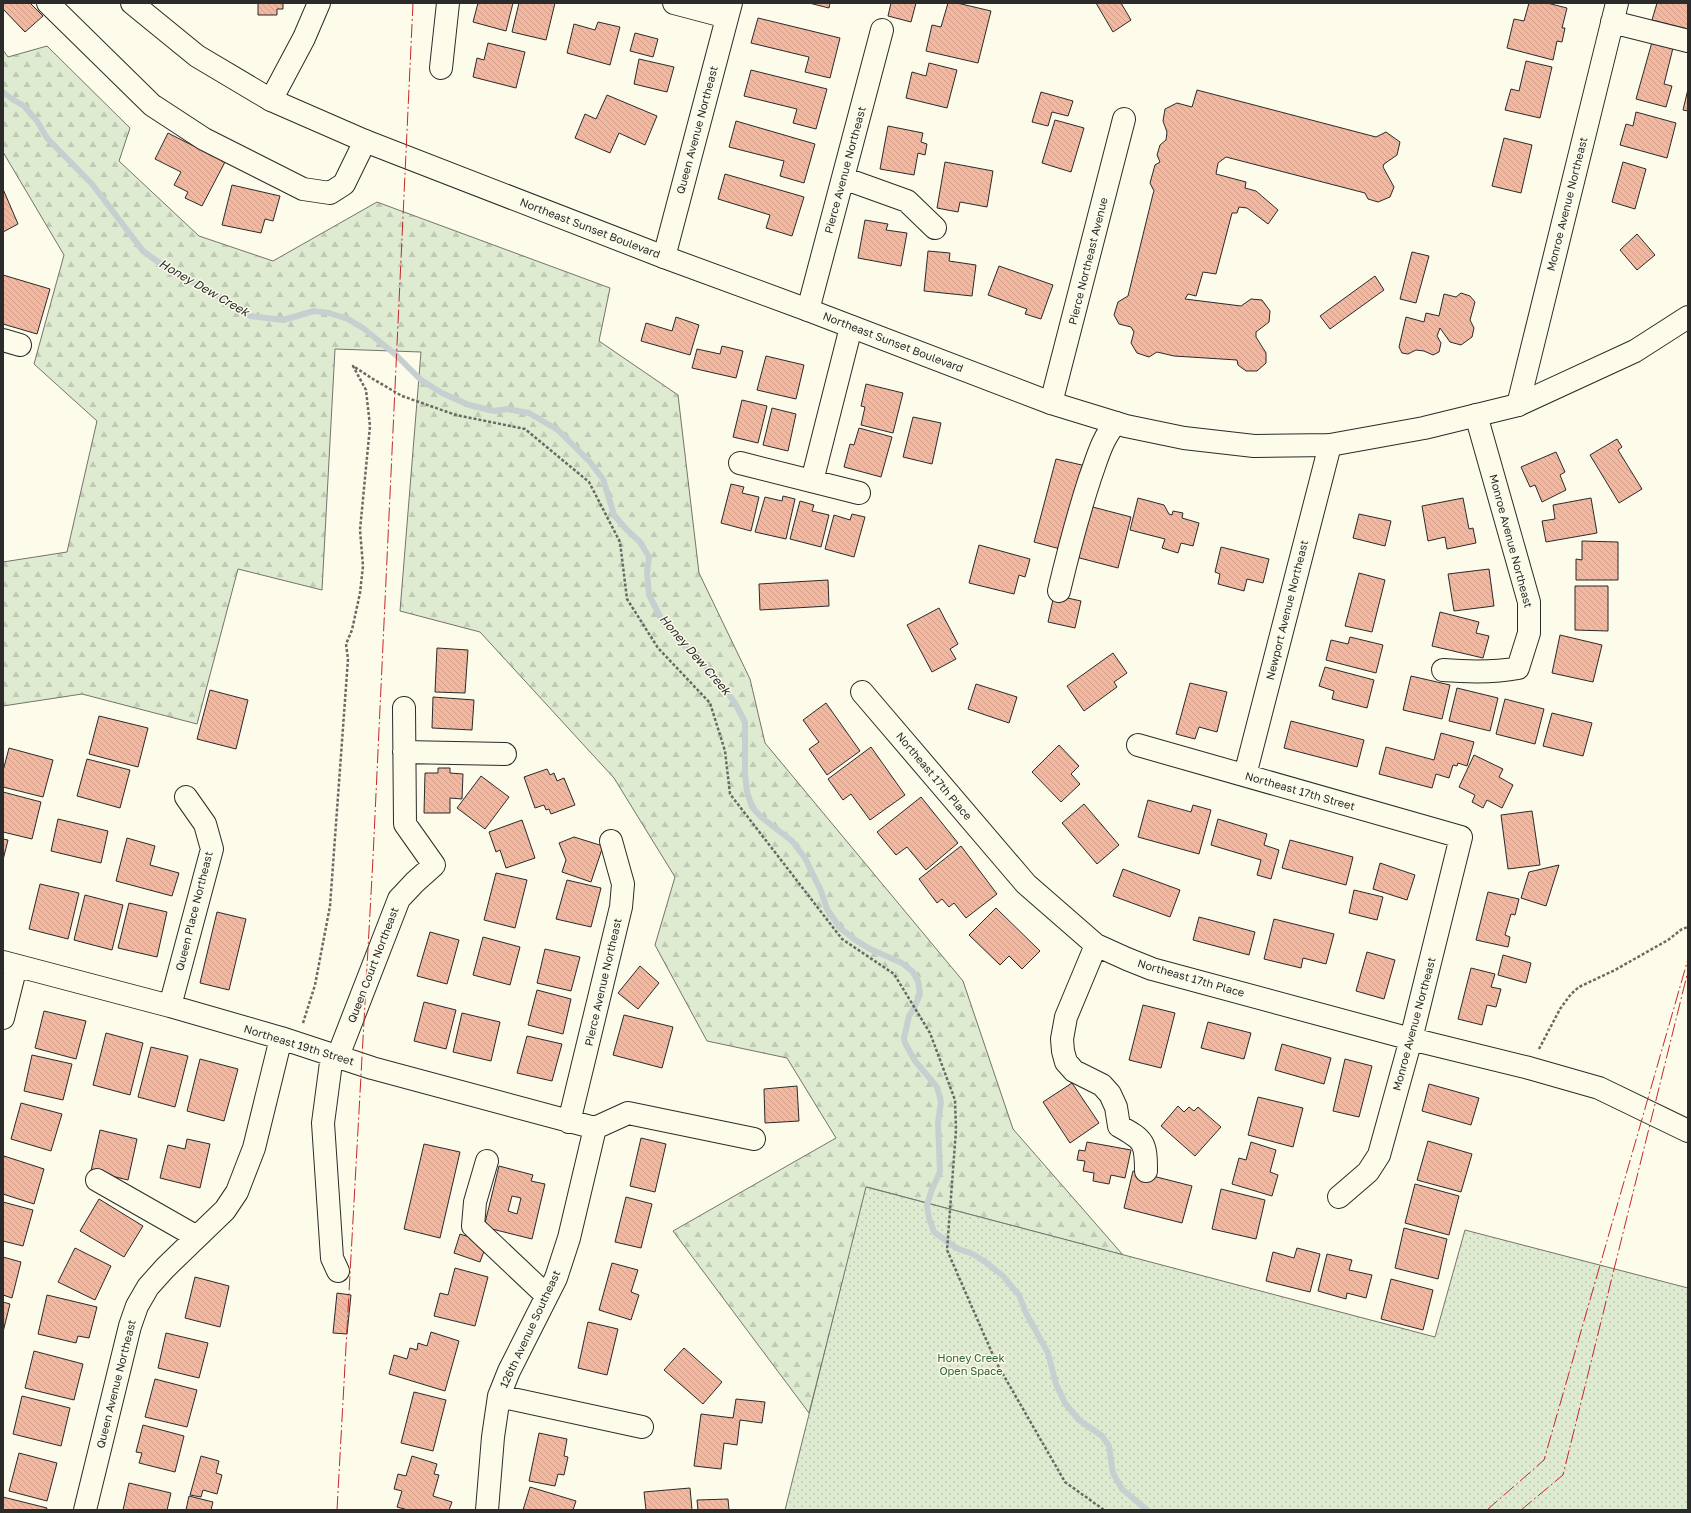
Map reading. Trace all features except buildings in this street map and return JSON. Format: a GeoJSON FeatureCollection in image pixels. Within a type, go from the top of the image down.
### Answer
{"type":"FeatureCollection","features":[{"type":"Feature","properties":{"kind":"street"},"geometry":{"type":"LineString","coordinates":[[48,3],[152,105],[204,139],[303,189],[330,193],[344,184],[365,141]]}},
{"type":"Feature","properties":{"kind":"street","name":"Northeast Sunset Boulevard"},"geometry":{"type":"LineString","coordinates":[[132,3],[196,56],[271,100],[365,141],[664,257],[808,310],[1051,403],[1116,423],[1184,438],[1254,446],[1330,445],[1424,428],[1518,405],[1636,350],[1688,317]]}},
{"type":"Feature","properties":{"kind":"street"},"geometry":{"type":"LineString","coordinates":[[271,100],[304,38],[319,3]]}},
{"type":"Feature","properties":{"kind":"street"},"geometry":{"type":"LineString","coordinates":[[442,68],[448,3]]}},
{"type":"Feature","properties":{"kind":"street"},"geometry":{"type":"LineString","coordinates":[[674,3],[729,10]]}},
{"type":"Feature","properties":{"kind":"street","name":"Queen Avenue Northeast"},"geometry":{"type":"LineString","coordinates":[[664,257],[729,10]]}},
{"type":"Feature","properties":{"kind":"street"},"geometry":{"type":"LineString","coordinates":[[1614,12],[1688,41]]}},
{"type":"Feature","properties":{"kind":"street","name":"Monroe Avenue Northeast"},"geometry":{"type":"LineString","coordinates":[[1518,405],[1614,12]]}},
{"type":"Feature","properties":{"kind":"street","name":"Pierce Avenue Northeast"},"geometry":{"type":"LineString","coordinates":[[808,310],[882,30]]}},
{"type":"Feature","properties":{"kind":"street","name":"Pierce Northeast Avenue"},"geometry":{"type":"LineString","coordinates":[[1051,403],[1124,119]]}},
{"type":"Feature","properties":{"kind":"street"},"geometry":{"type":"LineString","coordinates":[[843,178],[907,201],[935,228]]}},
{"type":"Feature","properties":{"kind":"street"},"geometry":{"type":"LineString","coordinates":[[812,481],[851,327]]}},
{"type":"Feature","properties":{"kind":"street","name":"Monroe Avenue Northeast"},"geometry":{"type":"LineString","coordinates":[[1443,670],[1471,672],[1501,671],[1518,668],[1529,633],[1529,602],[1476,415]]}},
{"type":"Feature","properties":{"kind":"street"},"geometry":{"type":"LineString","coordinates":[[1059,591],[1083,500],[1105,438],[1116,423]]}},
{"type":"Feature","properties":{"kind":"street","name":"Newport Avenue Northeast"},"geometry":{"type":"LineString","coordinates":[[1245,775],[1330,445]]}},
{"type":"Feature","properties":{"kind":"street"},"geometry":{"type":"LineString","coordinates":[[740,463],[859,493]]}},
{"type":"Feature","properties":{"kind":"street","name":"Northeast 17th Place"},"geometry":{"type":"LineString","coordinates":[[862,692],[1026,884],[1096,945],[1152,969],[1411,1039],[1529,1068],[1599,1088],[1688,1131]]}},
{"type":"Feature","properties":{"kind":"street","name":"Queen Court Northeast"},"geometry":{"type":"LineString","coordinates":[[338,1271],[332,1258],[323,1123],[335,1056],[399,899],[434,865],[404,824],[404,708]]}},
{"type":"Feature","properties":{"kind":"street","name":"Northeast 17th Street"},"geometry":{"type":"LineString","coordinates":[[1138,745],[1461,837]]}},
{"type":"Feature","properties":{"kind":"street"},"geometry":{"type":"LineString","coordinates":[[404,752],[505,754]]}},
{"type":"Feature","properties":{"kind":"street","name":"Queen Place Northeast"},"geometry":{"type":"LineString","coordinates":[[170,1006],[212,849],[205,824],[186,797]]}},
{"type":"Feature","properties":{"kind":"street","name":"Monroe Avenue Northeast"},"geometry":{"type":"LineString","coordinates":[[1340,1197],[1368,1172],[1379,1155],[1411,1039],[1461,837]]}},
{"type":"Feature","properties":{"kind":"street","name":"Pierce Avenue Northeast"},"geometry":{"type":"LineString","coordinates":[[569,1122],[621,907],[623,884],[612,841]]}},
{"type":"Feature","properties":{"kind":"street"},"geometry":{"type":"LineString","coordinates":[[1096,945],[1066,1017],[1062,1039],[1062,1050],[1066,1062],[1074,1071],[1102,1085],[1110,1094],[1116,1107],[1119,1126],[1137,1137],[1144,1144],[1146,1153],[1146,1171]]}},
{"type":"Feature","properties":{"kind":"street"},"geometry":{"type":"LineString","coordinates":[[3,1018],[10,964]]}},
{"type":"Feature","properties":{"kind":"street","name":"Northeast 19th Street"},"geometry":{"type":"LineString","coordinates":[[10,964],[170,1006],[289,1040],[372,1068],[595,1128]]}},
{"type":"Feature","properties":{"kind":"street","name":"Queen Avenue Northeast"},"geometry":{"type":"LineString","coordinates":[[85,1510],[130,1326],[137,1306],[148,1287],[164,1268],[225,1210],[237,1192],[247,1169],[289,1040]]}},
{"type":"Feature","properties":{"kind":"street"},"geometry":{"type":"LineString","coordinates":[[595,1128],[628,1113],[754,1139]]}},
{"type":"Feature","properties":{"kind":"street","name":"126th Avenue Southeast"},"geometry":{"type":"LineString","coordinates":[[487,1510],[493,1437],[500,1396],[509,1371],[556,1278],[568,1238],[595,1128]]}},
{"type":"Feature","properties":{"kind":"street"},"geometry":{"type":"LineString","coordinates":[[487,1161],[475,1202],[473,1226],[547,1296]]}},
{"type":"Feature","properties":{"kind":"street"},"geometry":{"type":"LineString","coordinates":[[97,1180],[197,1237]]}},
{"type":"Feature","properties":{"kind":"street"},"geometry":{"type":"LineString","coordinates":[[500,1396],[642,1426]]}},
{"type":"Feature","properties":{"kind":"path"},"geometry":{"type":"LineString","coordinates":[[289,1040],[315,985],[330,906],[348,659],[346,644],[352,630],[360,593],[363,566],[360,530],[370,426],[366,390],[353,366],[402,396],[456,415],[525,429],[589,482],[620,542],[627,599],[658,648],[710,703],[725,751],[730,794],[842,939],[894,974],[930,1033],[955,1100],[956,1130],[947,1250],[996,1362],[1065,1482],[1104,1510]]}},
{"type":"Feature","properties":{"kind":"path"},"geometry":{"type":"LineString","coordinates":[[1529,1068],[1560,1009],[1571,994],[1579,987],[1615,970],[1668,940],[1682,929],[1688,927]]}},
{"type":"Feature","properties":{"kind":"green space"},"geometry":{"type":"Polygon","coordinates":[[[47,46],[130,128],[119,161],[199,236],[273,261],[377,202],[610,288],[599,341],[678,395],[699,573],[750,679],[765,743],[963,981],[1013,1129],[1123,1255],[867,1187],[809,1413],[673,1231],[836,1138],[787,1058],[707,1041],[655,945],[675,877],[614,778],[480,632],[400,611],[421,352],[335,349],[322,590],[238,569],[197,724],[82,694],[3,706],[3,562],[67,552],[97,421],[34,364],[64,255],[3,152],[3,50],[8,57],[47,46]]]}},
{"type":"Feature","properties":{"kind":"green space","name":"Honey Creek Open Space"},"geometry":{"type":"Polygon","coordinates":[[[866,1187],[1435,1337],[1465,1230],[1688,1288],[1688,1510],[785,1510],[866,1187]]]}},
{"type":"Feature","properties":{"kind":"waterway","name":"Honey Dew Creek"},"geometry":{"type":"LineString","coordinates":[[3,92],[24,106],[37,121],[47,138],[92,184],[143,251],[168,269],[224,299],[250,316],[283,320],[314,311],[329,313],[348,319],[363,328],[396,355],[421,380],[442,393],[469,405],[494,411],[507,409],[529,413],[558,430],[590,462],[603,479],[614,515],[640,542],[649,557],[647,573],[649,595],[662,620],[718,680],[735,703],[745,722],[745,774],[747,792],[752,807],[761,817],[792,841],[805,858],[821,891],[827,909],[840,928],[870,949],[902,963],[913,972],[918,981],[920,994],[909,1016],[904,1038],[905,1043],[915,1061],[937,1087],[941,1102],[938,1123],[940,1172],[932,1189],[927,1205],[929,1218],[934,1232],[956,1248],[973,1254],[988,1264],[1003,1276],[1019,1295],[1026,1313],[1048,1353],[1056,1384],[1065,1403],[1079,1420],[1102,1436],[1109,1446],[1113,1473],[1122,1489],[1147,1510]]}},
{"type":"Feature","properties":{"kind":"power"},"geometry":{"type":"LineString","coordinates":[[337,1510],[373,858],[413,3]]}},
{"type":"Feature","properties":{"kind":"power"},"geometry":{"type":"LineString","coordinates":[[1487,1510],[1544,1460],[1688,959]]}},
{"type":"Feature","properties":{"kind":"power"},"geometry":{"type":"LineString","coordinates":[[1521,1510],[1563,1475],[1688,971]]}}]}
